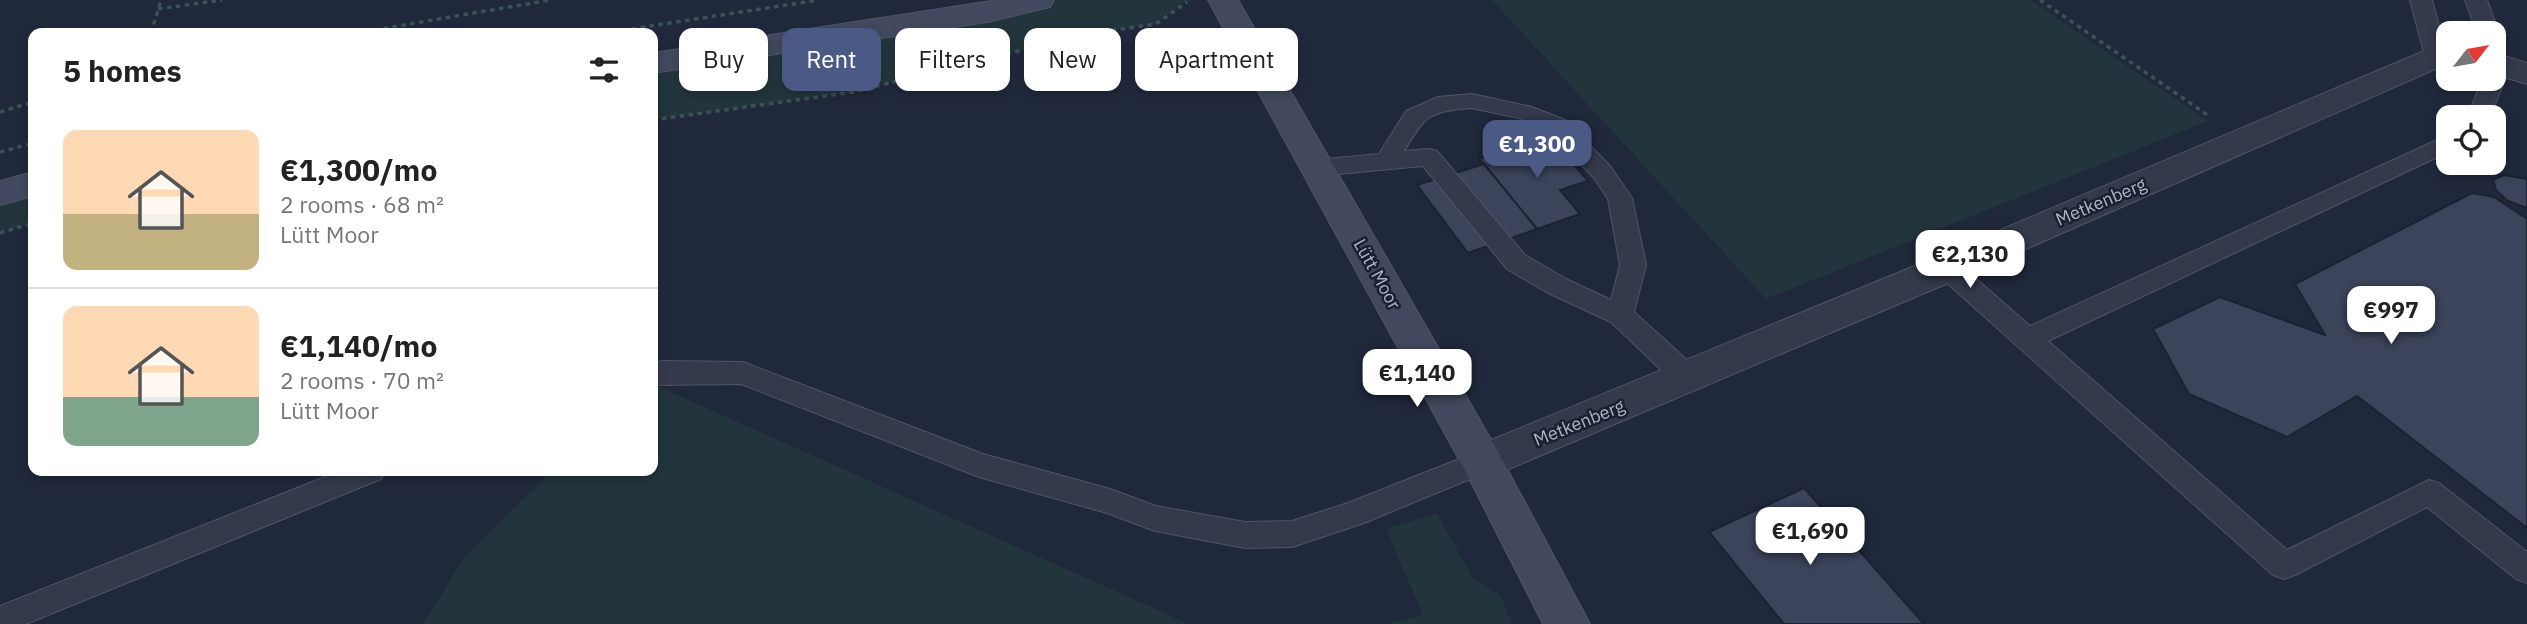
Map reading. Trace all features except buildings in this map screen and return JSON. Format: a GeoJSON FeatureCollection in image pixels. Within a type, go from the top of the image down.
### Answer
{"type":"FeatureCollection","features":[{"type":"Feature","properties":{"kind":"main road"},"geometry":{"type":"LineString","coordinates":[[658,62],[987,12],[1039,0]]}},
{"type":"Feature","properties":{"kind":"main road","name":"Lütt Moor"},"geometry":{"type":"LineString","coordinates":[[1223,0],[1482,462],[1567,624]]}},
{"type":"Feature","properties":{"kind":"main road"},"geometry":{"type":"LineString","coordinates":[[0,193],[28,185]]}},
{"type":"Feature","properties":{"kind":"street","name":"Metkenberg"},"geometry":{"type":"LineString","coordinates":[[1482,462],[1688,378],[2436,59]]}},
{"type":"Feature","properties":{"kind":"lane"},"geometry":{"type":"LineString","coordinates":[[2421,0],[2436,40]]}},
{"type":"Feature","properties":{"kind":"lane"},"geometry":{"type":"LineString","coordinates":[[2476,0],[2484,21]]}},
{"type":"Feature","properties":{"kind":"lane"},"geometry":{"type":"LineString","coordinates":[[1386,161],[1414,116],[1438,104],[1472,101],[1524,112],[1557,125],[1602,172],[1620,198],[1633,265],[1620,315]]}},
{"type":"Feature","properties":{"kind":"lane"},"geometry":{"type":"LineString","coordinates":[[2028,339],[2436,149]]}},
{"type":"Feature","properties":{"kind":"lane"},"geometry":{"type":"LineString","coordinates":[[1316,168],[1429,157],[1516,262],[1558,286],[1620,315],[1688,378]]}},
{"type":"Feature","properties":{"kind":"lane"},"geometry":{"type":"LineString","coordinates":[[1947,268],[2284,566],[2430,492],[2527,570]]}},
{"type":"Feature","properties":{"kind":"lane"},"geometry":{"type":"LineString","coordinates":[[658,373],[743,373],[979,465],[1110,501],[1155,518],[1245,535],[1292,534],[1354,514],[1482,462]]}},
{"type":"Feature","properties":{"kind":"lane"},"geometry":{"type":"LineString","coordinates":[[0,620],[359,476]]}},
{"type":"Feature","properties":{"kind":"path"},"geometry":{"type":"LineString","coordinates":[[153,28],[161,0]]}},
{"type":"Feature","properties":{"kind":"path"},"geometry":{"type":"LineString","coordinates":[[159,9],[222,0]]}},
{"type":"Feature","properties":{"kind":"path"},"geometry":{"type":"LineString","coordinates":[[386,28],[550,0]]}},
{"type":"Feature","properties":{"kind":"path"},"geometry":{"type":"LineString","coordinates":[[637,28],[819,0]]}},
{"type":"Feature","properties":{"kind":"path"},"geometry":{"type":"LineString","coordinates":[[2040,0],[2244,140]]}},
{"type":"Feature","properties":{"kind":"path"},"geometry":{"type":"LineString","coordinates":[[658,119],[853,92],[1087,34],[1156,24],[1182,3],[1191,1]]}},
{"type":"Feature","properties":{"kind":"path"},"geometry":{"type":"LineString","coordinates":[[0,112],[28,104]]}},
{"type":"Feature","properties":{"kind":"path"},"geometry":{"type":"LineString","coordinates":[[0,152],[28,144]]}},
{"type":"Feature","properties":{"kind":"path"},"geometry":{"type":"LineString","coordinates":[[0,233],[28,225]]}},
{"type":"Feature","properties":{"kind":"shaded area"},"geometry":{"type":"Polygon","coordinates":[[[1039,0],[1199,0],[1182,3],[1156,24],[1121,29],[1024,28],[1024,50],[1010,53],[1010,28],[895,28],[895,82],[881,85],[881,28],[987,12],[1039,0]]]}},
{"type":"Feature","properties":{"kind":"shaded area"},"geometry":{"type":"Polygon","coordinates":[[[1492,0],[2030,0],[2208,121],[1766,299],[1492,0]]]}},
{"type":"Feature","properties":{"kind":"shaded area"},"geometry":{"type":"Polygon","coordinates":[[[782,43],[782,91],[857,91],[658,119],[658,62],[679,59],[679,91],[768,91],[768,45],[782,43]]]}},
{"type":"Feature","properties":{"kind":"shaded area"},"geometry":{"type":"Polygon","coordinates":[[[28,185],[28,225],[0,233],[0,193],[28,185]]]}},
{"type":"Feature","properties":{"kind":"shaded area"},"geometry":{"type":"Polygon","coordinates":[[[658,386],[1189,624],[423,624],[464,558],[547,476],[658,476],[658,386]]]}},
{"type":"Feature","properties":{"kind":"shaded area"},"geometry":{"type":"Polygon","coordinates":[[[1437,513],[1472,577],[1501,596],[1512,624],[1386,624],[1423,615],[1386,529],[1437,513]]]}}]}
